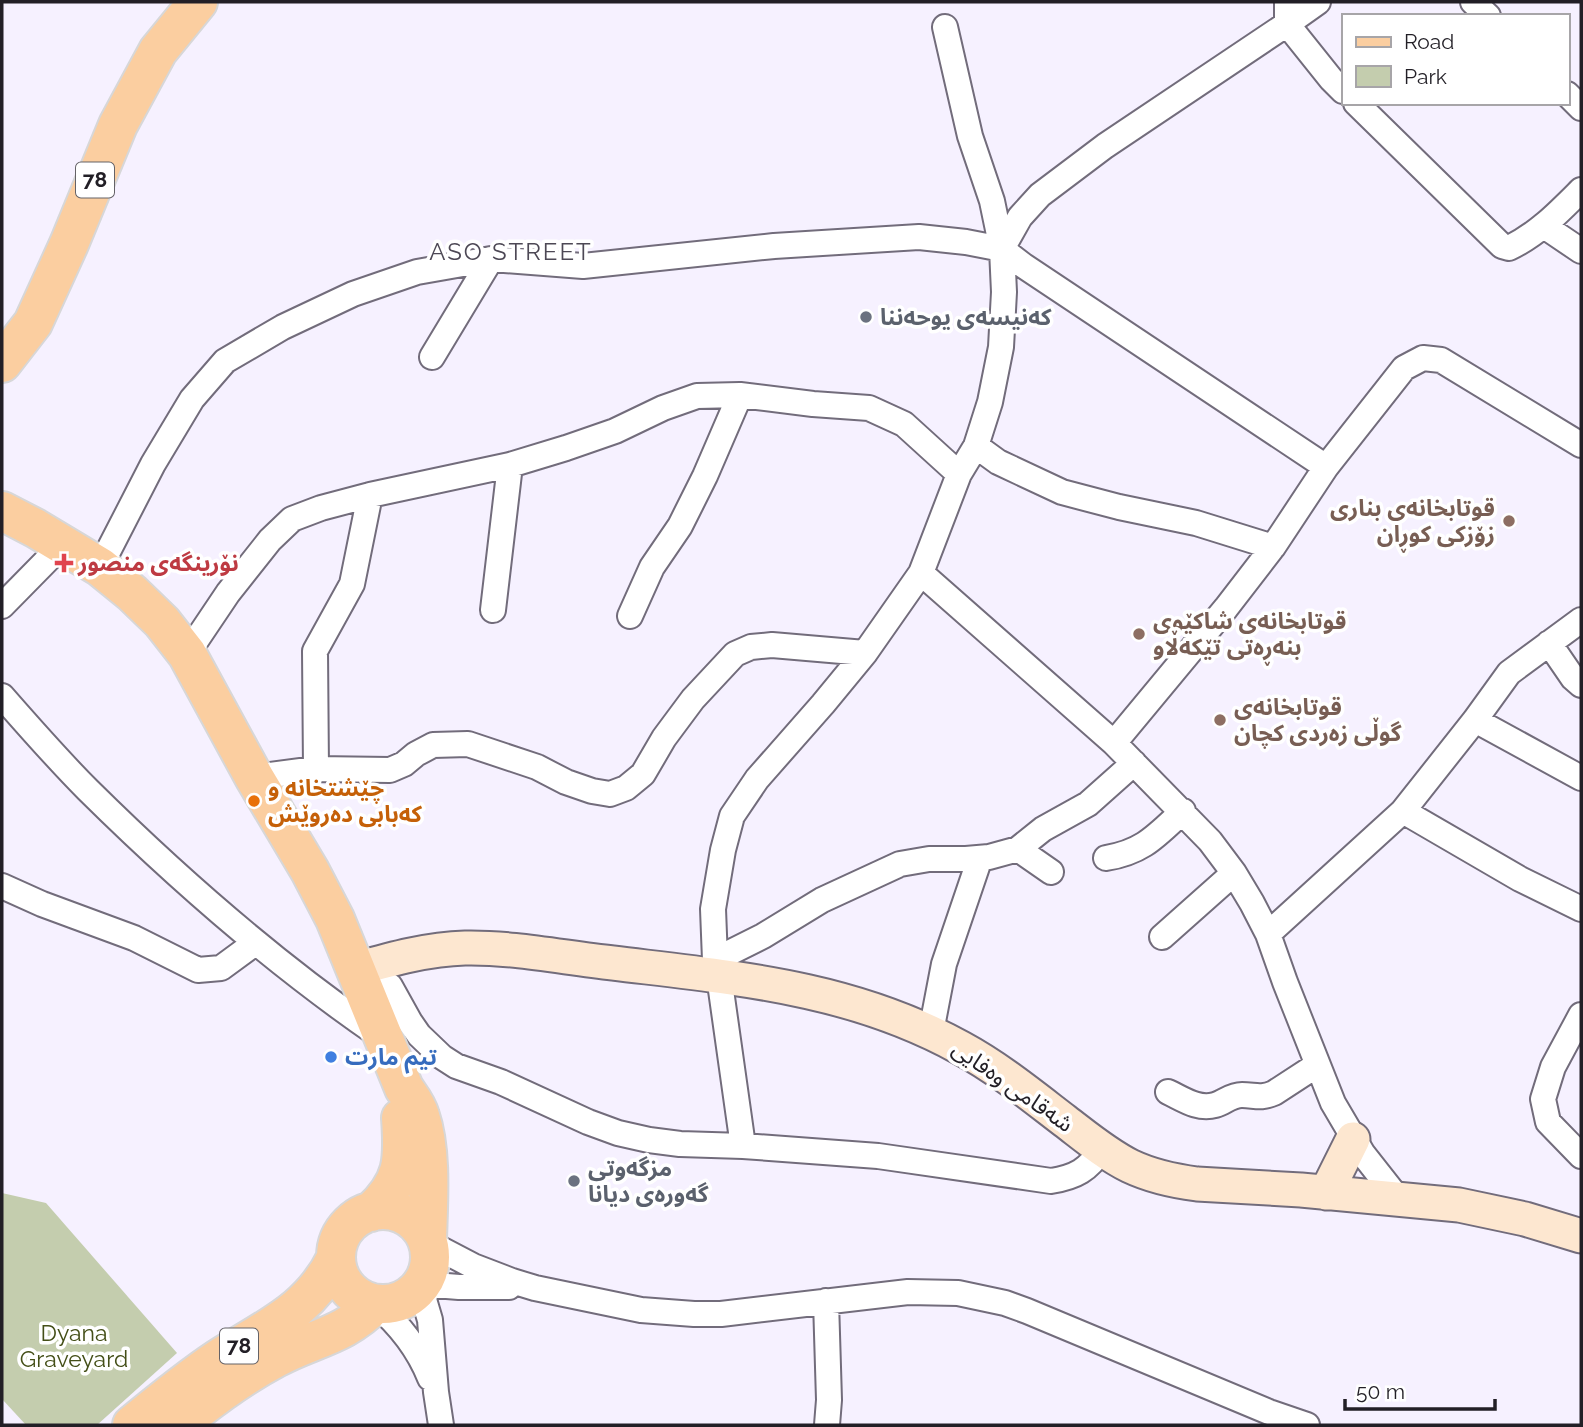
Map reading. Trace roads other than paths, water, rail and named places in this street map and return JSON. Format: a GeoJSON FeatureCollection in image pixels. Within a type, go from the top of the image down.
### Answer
{"type":"FeatureCollection","features":[{"type":"Feature","properties":{"kind":"main road","name":"78"},"geometry":{"type":"LineString","coordinates":[[2,363],[33,323],[118,125],[158,51],[198,2]]}},
{"type":"Feature","properties":{"kind":"main road"},"geometry":{"type":"LineString","coordinates":[[2,511],[100,567],[152,612],[187,654],[335,919],[404,1088],[419,1113],[425,1137],[428,1170],[430,1260],[421,1285],[412,1295],[388,1304],[375,1304],[355,1295],[347,1288],[337,1269],[337,1246],[349,1224],[359,1216],[383,1210],[405,1215],[422,1230],[428,1242]]}},
{"type":"Feature","properties":{"kind":"main road"},"geometry":{"type":"LineString","coordinates":[[371,1212],[390,1192],[401,1167],[404,1142],[401,1110],[404,1088]]}},
{"type":"Feature","properties":{"kind":"main road","name":"78"},"geometry":{"type":"LineString","coordinates":[[132,1425],[184,1382],[294,1311],[322,1281],[336,1258]]}},
{"type":"Feature","properties":{"kind":"main road","name":"78"},"geometry":{"type":"LineString","coordinates":[[184,1423],[243,1378],[277,1357],[352,1324],[375,1304]]}},
{"type":"Feature","properties":{"kind":"street"},"geometry":{"type":"LineString","coordinates":[[1002,249],[1020,217],[1040,195],[1287,13],[1318,2]]}},
{"type":"Feature","properties":{"kind":"street"},"geometry":{"type":"LineString","coordinates":[[1473,2],[1486,14]]}},
{"type":"Feature","properties":{"kind":"street"},"geometry":{"type":"LineString","coordinates":[[1287,13],[1331,79],[1342,90]]}},
{"type":"Feature","properties":{"kind":"street"},"geometry":{"type":"LineString","coordinates":[[743,1146],[717,968],[713,909],[732,816],[757,779],[865,653],[922,573],[959,474],[976,446],[1001,347],[1004,292],[1002,249],[992,201],[970,136],[945,27]]}},
{"type":"Feature","properties":{"kind":"street"},"geometry":{"type":"LineString","coordinates":[[1358,105],[1502,246],[1509,248],[1544,226],[1581,190]]}},
{"type":"Feature","properties":{"kind":"street"},"geometry":{"type":"LineString","coordinates":[[1544,226],[1581,251]]}},
{"type":"Feature","properties":{"kind":"street"},"geometry":{"type":"LineString","coordinates":[[100,567],[153,464],[192,399],[225,361],[283,327],[353,293],[418,272],[491,259],[583,266],[774,246],[919,237],[1002,249],[1326,467]]}},
{"type":"Feature","properties":{"kind":"street"},"geometry":{"type":"LineString","coordinates":[[432,357],[491,259]]}},
{"type":"Feature","properties":{"kind":"street"},"geometry":{"type":"LineString","coordinates":[[1114,743],[1226,608],[1273,547],[1326,467],[1405,368],[1423,358],[1441,360],[1581,444]]}},
{"type":"Feature","properties":{"kind":"street"},"geometry":{"type":"LineString","coordinates":[[187,654],[228,593],[270,540],[292,519],[370,495],[510,465],[566,448],[615,431],[663,408],[697,396],[740,395],[869,408],[904,424],[959,474]]}},
{"type":"Feature","properties":{"kind":"street"},"geometry":{"type":"LineString","coordinates":[[630,616],[652,567],[680,526],[705,476],[740,395]]}},
{"type":"Feature","properties":{"kind":"street"},"geometry":{"type":"LineString","coordinates":[[976,446],[998,462],[1062,492],[1196,523],[1273,547]]}},
{"type":"Feature","properties":{"kind":"street"},"geometry":{"type":"LineString","coordinates":[[493,610],[510,465]]}},
{"type":"Feature","properties":{"kind":"street"},"geometry":{"type":"LineString","coordinates":[[317,769],[315,651],[352,584],[370,495]]}},
{"type":"Feature","properties":{"kind":"street"},"geometry":{"type":"LineString","coordinates":[[2,606],[62,545]]}},
{"type":"Feature","properties":{"kind":"street"},"geometry":{"type":"LineString","coordinates":[[922,573],[1114,743],[1210,841],[1234,873],[1268,934],[1333,1104],[1353,1139],[1400,1201]]}},
{"type":"Feature","properties":{"kind":"street"},"geometry":{"type":"LineString","coordinates":[[1268,934],[1403,811],[1509,673],[1581,620]]}},
{"type":"Feature","properties":{"kind":"street"},"geometry":{"type":"LineString","coordinates":[[1549,643],[1573,678],[1581,685]]}},
{"type":"Feature","properties":{"kind":"street"},"geometry":{"type":"LineString","coordinates":[[254,777],[317,769],[390,770],[433,745],[468,744],[537,767],[592,792],[610,794],[626,789],[643,774],[664,738],[692,699],[735,654],[751,647],[772,645],[865,653]]}},
{"type":"Feature","properties":{"kind":"street"},"geometry":{"type":"LineString","coordinates":[[2,696],[86,789],[172,872],[256,943],[335,1005],[383,1038]]}},
{"type":"Feature","properties":{"kind":"street"},"geometry":{"type":"LineString","coordinates":[[1475,720],[1581,778]]}},
{"type":"Feature","properties":{"kind":"street"},"geometry":{"type":"LineString","coordinates":[[717,968],[822,900],[900,864],[929,859],[989,857],[1018,849],[1043,829],[1088,804],[1134,763]]}},
{"type":"Feature","properties":{"kind":"street"},"geometry":{"type":"LineString","coordinates":[[1106,858],[1137,850],[1182,811]]}},
{"type":"Feature","properties":{"kind":"street"},"geometry":{"type":"LineString","coordinates":[[1403,811],[1520,879],[1581,909]]}},
{"type":"Feature","properties":{"kind":"street"},"geometry":{"type":"LineString","coordinates":[[1018,849],[1051,872]]}},
{"type":"Feature","properties":{"kind":"street"},"geometry":{"type":"LineString","coordinates":[[931,1032],[944,964],[980,858]]}},
{"type":"Feature","properties":{"kind":"street"},"geometry":{"type":"LineString","coordinates":[[1162,937],[1234,873]]}},
{"type":"Feature","properties":{"kind":"street"},"geometry":{"type":"LineString","coordinates":[[2,886],[134,938],[198,970],[221,968],[256,943]]}},
{"type":"Feature","properties":{"kind":"street","name":"شەقامی وەفایی"},"geometry":{"type":"LineString","coordinates":[[358,974],[412,954],[466,948],[717,968],[873,1008],[931,1032],[1022,1087],[1102,1149],[1132,1167],[1163,1178],[1180,1182],[1459,1205],[1525,1219],[1581,1236]]}},
{"type":"Feature","properties":{"kind":"street"},"geometry":{"type":"LineString","coordinates":[[358,974],[378,978],[390,986],[419,1035],[456,1066],[501,1082],[618,1133],[659,1142],[878,1156],[1051,1181],[1067,1179],[1081,1172],[1093,1163],[1102,1149]]}},
{"type":"Feature","properties":{"kind":"street"},"geometry":{"type":"LineString","coordinates":[[1581,1015],[1553,1067],[1543,1099],[1548,1122],[1581,1156]]}},
{"type":"Feature","properties":{"kind":"street"},"geometry":{"type":"LineString","coordinates":[[1168,1092],[1200,1106],[1214,1105],[1233,1096],[1260,1097],[1274,1093],[1317,1065]]}},
{"type":"Feature","properties":{"kind":"street"},"geometry":{"type":"LineString","coordinates":[[1326,1193],[1353,1139]]}},
{"type":"Feature","properties":{"kind":"street"},"geometry":{"type":"LineString","coordinates":[[428,1242],[491,1273],[535,1289]]}},
{"type":"Feature","properties":{"kind":"street"},"geometry":{"type":"LineString","coordinates":[[441,1425],[430,1320],[421,1285],[535,1289],[641,1310],[694,1314],[747,1312],[908,1292],[982,1297],[1040,1316],[1269,1412],[1307,1425]]}},
{"type":"Feature","properties":{"kind":"street"},"geometry":{"type":"LineString","coordinates":[[827,1301],[827,1425]]}},
{"type":"Feature","properties":{"kind":"street"},"geometry":{"type":"LineString","coordinates":[[375,1304],[413,1344],[436,1392]]}},
{"type":"Feature","properties":{"kind":"place","name":"کەنیسەی یوحەننا"},"geometry":{"type":"Point","coordinates":[866,317]}},
{"type":"Feature","properties":{"kind":"place","name":"قوتابخانەی بناری زۆزکی کوڕان"},"geometry":{"type":"Point","coordinates":[1509,521]}},
{"type":"Feature","properties":{"kind":"place","name":"نۆرینگه‌ی منصور"},"geometry":{"type":"Point","coordinates":[64,563]}},
{"type":"Feature","properties":{"kind":"place","name":"قوتابخانەی شاکێوی بنەڕەتی تێکەڵاو"},"geometry":{"type":"Point","coordinates":[1139,634]}},
{"type":"Feature","properties":{"kind":"place","name":"قوتابخانەی گوڵی زەردی کچان"},"geometry":{"type":"Point","coordinates":[1220,720]}},
{"type":"Feature","properties":{"kind":"place","name":"چێشتخانە و کەبابی دەروێش"},"geometry":{"type":"Point","coordinates":[254,801]}},
{"type":"Feature","properties":{"kind":"place","name":"تیم مارت"},"geometry":{"type":"Point","coordinates":[331,1057]}},
{"type":"Feature","properties":{"kind":"place","name":"مزگەوتی گەورەی دیانا"},"geometry":{"type":"Point","coordinates":[574,1181]}},
{"type":"Feature","properties":{"kind":"district","name":"ASO STREET"},"geometry":{"type":"Point","coordinates":[511,252]}},
{"type":"Feature","properties":{"kind":"park label","name":"Dyana Graveyard"},"geometry":{"type":"Point","coordinates":[74,1346]}}]}
